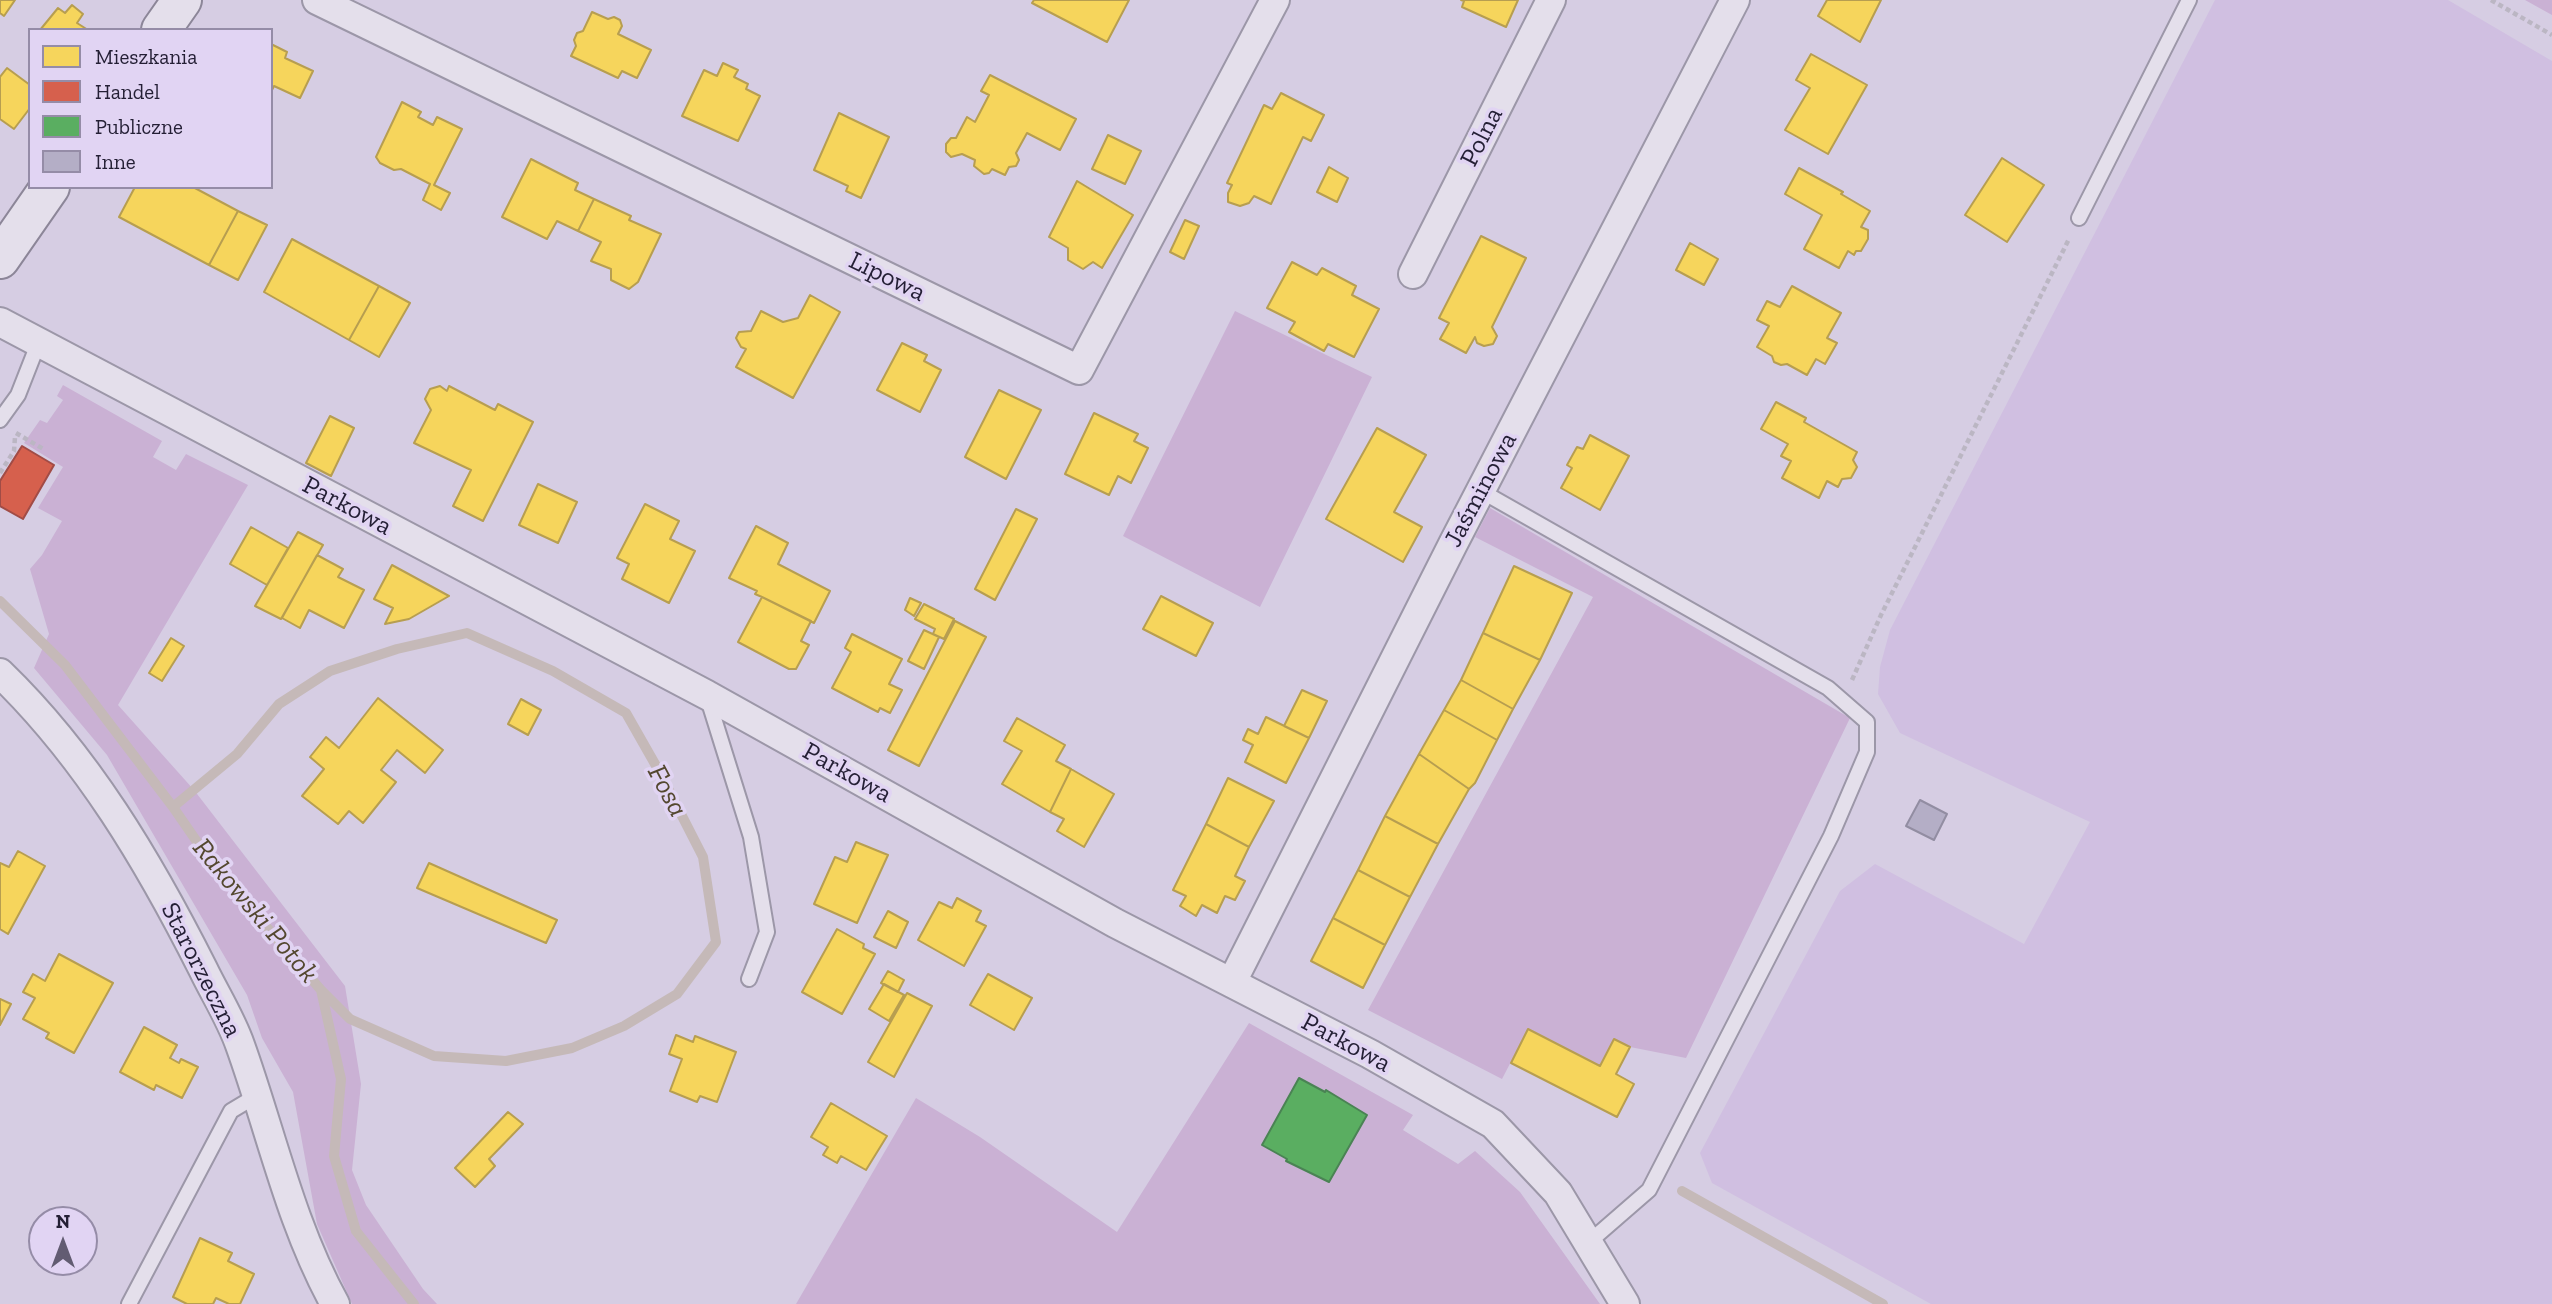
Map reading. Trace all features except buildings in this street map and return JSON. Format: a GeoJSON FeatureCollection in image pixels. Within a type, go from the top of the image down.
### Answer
{"type":"FeatureCollection","features":[{"type":"Feature","properties":{"kind":"street"},"geometry":{"type":"LineString","coordinates":[[162,28],[182,0]]}},
{"type":"Feature","properties":{"kind":"street","name":"Lipowa"},"geometry":{"type":"LineString","coordinates":[[317,0],[1079,370],[1275,0]]}},
{"type":"Feature","properties":{"kind":"street","name":"Polna"},"geometry":{"type":"LineString","coordinates":[[1413,274],[1551,0]]}},
{"type":"Feature","properties":{"kind":"street","name":"Jaśminowa"},"geometry":{"type":"LineString","coordinates":[[1232,982],[1481,491],[1735,0]]}},
{"type":"Feature","properties":{"kind":"street"},"geometry":{"type":"LineString","coordinates":[[0,259],[49,189]]}},
{"type":"Feature","properties":{"kind":"street","name":"Parkowa"},"geometry":{"type":"LineString","coordinates":[[0,322],[707,695],[1115,923],[1370,1054],[1493,1124],[1558,1193],[1625,1304]]}},
{"type":"Feature","properties":{"kind":"street","name":"Starorzeczna"},"geometry":{"type":"LineString","coordinates":[[0,673],[22,694],[91,777],[120,820],[182,928],[234,1032],[288,1194],[324,1285],[335,1304]]}},
{"type":"Feature","properties":{"kind":"lane"},"geometry":{"type":"LineString","coordinates":[[2079,218],[2189,0]]}},
{"type":"Feature","properties":{"kind":"lane"},"geometry":{"type":"LineString","coordinates":[[0,420],[18,395],[38,344]]}},
{"type":"Feature","properties":{"kind":"lane"},"geometry":{"type":"LineString","coordinates":[[1481,491],[1828,688],[1867,722],[1867,752],[1831,836],[1649,1190],[1588,1243]]}},
{"type":"Feature","properties":{"kind":"lane"},"geometry":{"type":"LineString","coordinates":[[707,695],[751,837],[767,932],[749,979]]}},
{"type":"Feature","properties":{"kind":"lane"},"geometry":{"type":"LineString","coordinates":[[129,1304],[231,1111],[256,1096]]}},
{"type":"Feature","properties":{"kind":"path"},"geometry":{"type":"LineString","coordinates":[[2491,0],[2552,35]]}},
{"type":"Feature","properties":{"kind":"path"},"geometry":{"type":"LineString","coordinates":[[1843,700],[1881,615],[2079,218]]}},
{"type":"Feature","properties":{"kind":"path"},"geometry":{"type":"LineString","coordinates":[[15,433],[45,450]]}},
{"type":"Feature","properties":{"kind":"shaded area"},"geometry":{"type":"Polygon","coordinates":[[[2215,0],[2448,0],[2552,61],[2552,1304],[1931,1304],[1712,1183],[1700,1153],[1840,891],[1875,864],[2024,944],[2090,822],[1900,733],[1878,694],[1880,667],[1890,630],[2215,0]]]}},
{"type":"Feature","properties":{"kind":"shaded area"},"geometry":{"type":"Polygon","coordinates":[[[2525,0],[2552,0],[2552,15],[2525,0]]]}},
{"type":"Feature","properties":{"kind":"shaded area"},"geometry":{"type":"Polygon","coordinates":[[[1235,311],[1372,377],[1260,607],[1123,536],[1235,311]]]}},
{"type":"Feature","properties":{"kind":"shaded area"},"geometry":{"type":"Polygon","coordinates":[[[63,385],[162,441],[153,457],[176,470],[186,454],[248,485],[118,705],[194,790],[345,986],[361,1084],[352,1170],[366,1205],[423,1289],[437,1304],[352,1304],[317,1224],[293,1092],[262,1038],[247,995],[107,755],[34,668],[49,634],[30,569],[42,555],[62,521],[38,508],[63,467],[24,443],[40,420],[47,423],[63,400],[57,396],[63,385]]]}},
{"type":"Feature","properties":{"kind":"shaded area"},"geometry":{"type":"Polygon","coordinates":[[[1490,508],[1850,718],[1686,1058],[1630,1047],[1614,1039],[1600,1066],[1528,1029],[1502,1079],[1368,1010],[1593,597],[1475,537],[1490,508]]]}},
{"type":"Feature","properties":{"kind":"shaded area"},"geometry":{"type":"Polygon","coordinates":[[[1249,1023],[1413,1115],[1403,1130],[1458,1164],[1475,1151],[1520,1192],[1600,1304],[796,1304],[916,1098],[980,1137],[1117,1232],[1249,1023]]]}},
{"type":"Feature","properties":{"kind":"waterway","name":"Rakowski Potok"},"geometry":{"type":"LineString","coordinates":[[0,601],[65,665],[173,807],[213,865],[321,990],[341,1079],[334,1156],[356,1231],[414,1304]]}},
{"type":"Feature","properties":{"kind":"waterway","name":"Fosa"},"geometry":{"type":"LineString","coordinates":[[173,807],[237,754],[279,704],[330,671],[397,649],[467,633],[553,671],[626,713],[703,857],[716,942],[677,994],[624,1026],[572,1048],[506,1061],[434,1056],[350,1019],[321,990]]}},
{"type":"Feature","properties":{"kind":"waterway"},"geometry":{"type":"LineString","coordinates":[[1682,1191],[1883,1304]]}}]}
